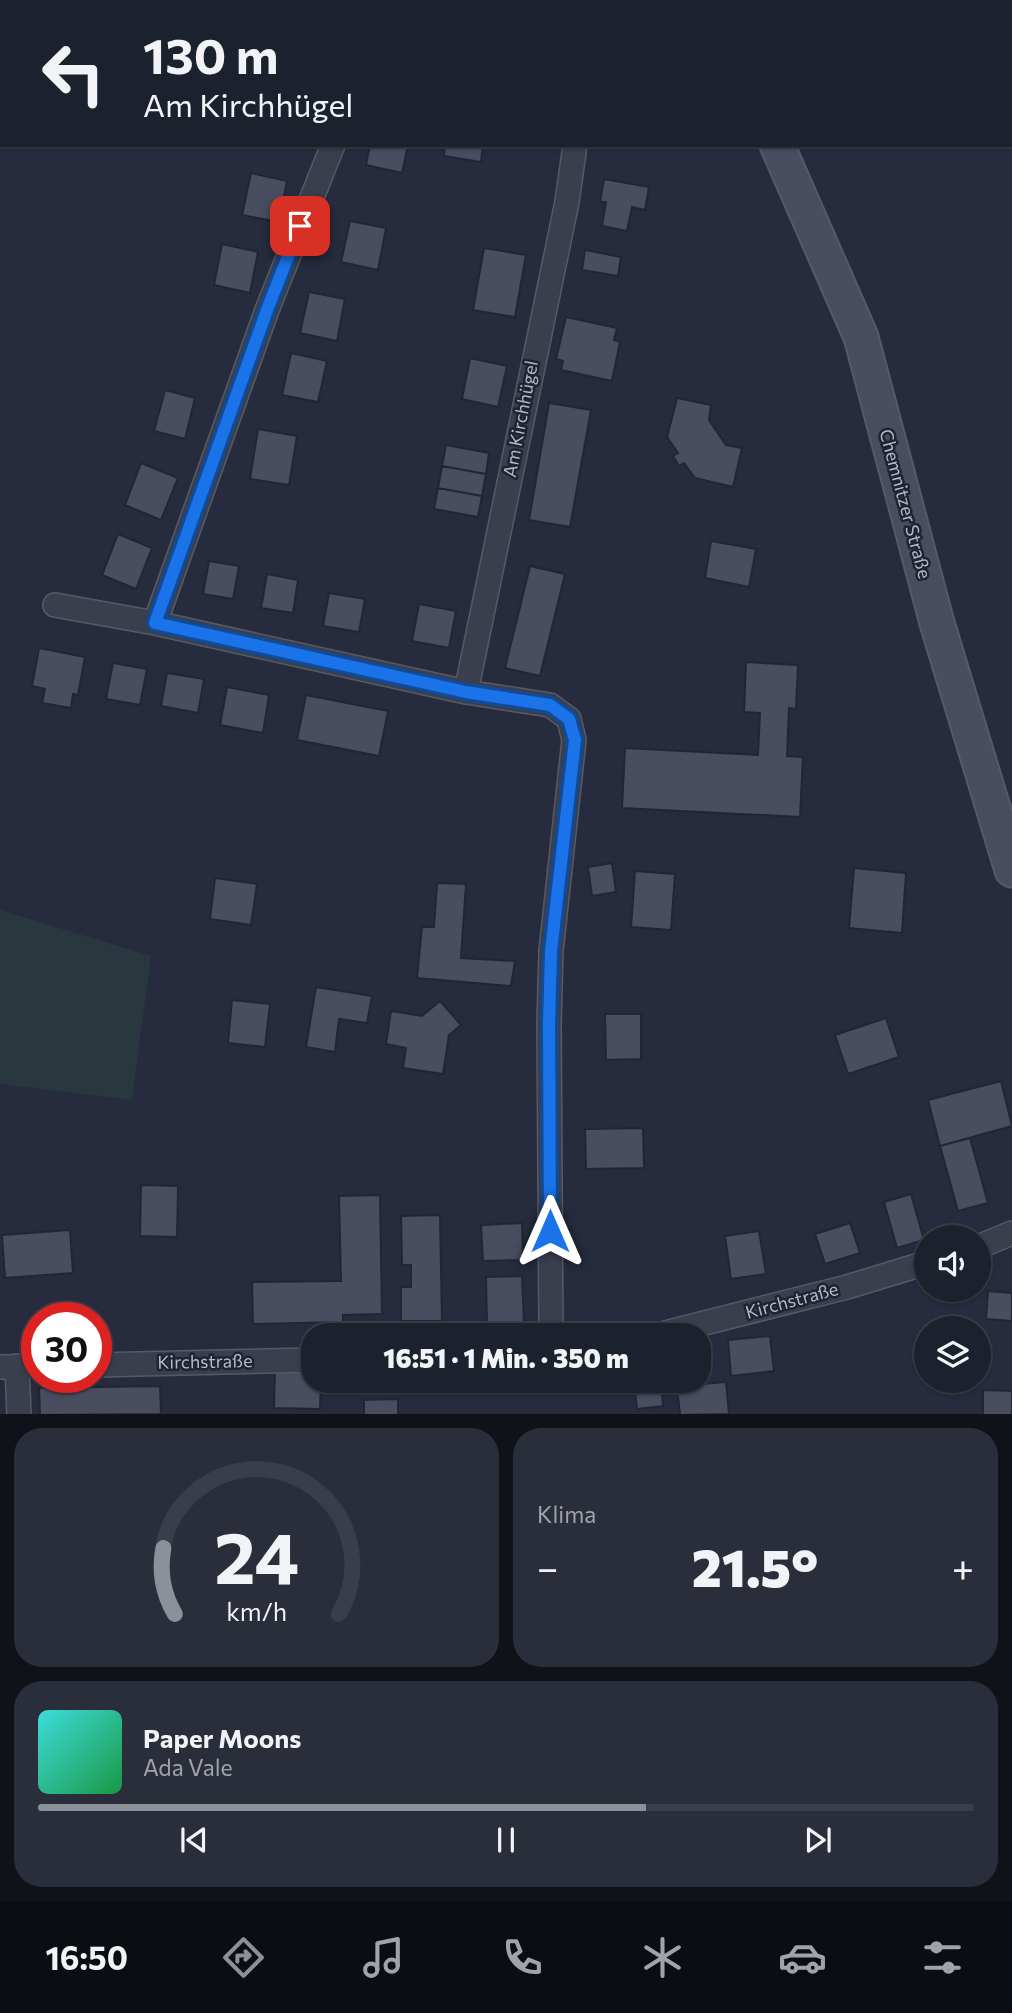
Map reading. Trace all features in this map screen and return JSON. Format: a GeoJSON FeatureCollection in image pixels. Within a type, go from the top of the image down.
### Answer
{"type":"FeatureCollection","features":[{"type":"Feature","properties":{"kind":"main road","name":"Chemnitzer Straße"},"geometry":{"type":"LineString","coordinates":[[779,147],[861,337],[937,623],[1012,870]]}},
{"type":"Feature","properties":{"kind":"street"},"geometry":{"type":"LineString","coordinates":[[155,623],[267,310],[332,147]]}},
{"type":"Feature","properties":{"kind":"street","name":"Am Kirchhügel"},"geometry":{"type":"LineString","coordinates":[[466,692],[567,202],[575,147]]}},
{"type":"Feature","properties":{"kind":"street"},"geometry":{"type":"LineString","coordinates":[[55,605],[155,623],[466,692],[550,705],[569,719],[575,740],[551,951],[551,1323]]}},
{"type":"Feature","properties":{"kind":"street"},"geometry":{"type":"LineString","coordinates":[[991,1242],[1012,1233]]}},
{"type":"Feature","properties":{"kind":"street","name":"Kirchstraße"},"geometry":{"type":"LineString","coordinates":[[704,1323],[847,1287],[914,1267]]}},
{"type":"Feature","properties":{"kind":"street","name":"Kirchstraße"},"geometry":{"type":"LineString","coordinates":[[112,1365],[301,1360]]}},
{"type":"Feature","properties":{"kind":"street"},"geometry":{"type":"LineString","coordinates":[[18,1366],[19,1414]]}},
{"type":"Feature","properties":{"kind":"shaded area"},"geometry":{"type":"Polygon","coordinates":[[[0,910],[151,956],[132,1100],[0,1084],[0,910]]]}},
{"type":"Feature","properties":{"kind":"building"},"geometry":{"type":"Polygon","coordinates":[[[370,147],[408,147],[402,173],[366,165],[370,147]]]}},
{"type":"Feature","properties":{"kind":"building"},"geometry":{"type":"Polygon","coordinates":[[[445,147],[483,147],[481,162],[444,156],[445,147]]]}},
{"type":"Feature","properties":{"kind":"building"},"geometry":{"type":"Polygon","coordinates":[[[251,173],[287,181],[279,222],[242,215],[251,173]]]}},
{"type":"Feature","properties":{"kind":"building"},"geometry":{"type":"Polygon","coordinates":[[[604,179],[649,187],[645,210],[632,207],[627,231],[602,226],[606,202],[600,202],[604,179]]]}},
{"type":"Feature","properties":{"kind":"building"},"geometry":{"type":"Polygon","coordinates":[[[350,221],[386,228],[378,270],[341,262],[350,221]]]}},
{"type":"Feature","properties":{"kind":"building"},"geometry":{"type":"Polygon","coordinates":[[[222,244],[258,252],[250,293],[214,285],[222,244]]]}},
{"type":"Feature","properties":{"kind":"building"},"geometry":{"type":"Polygon","coordinates":[[[484,248],[526,255],[515,317],[473,310],[484,248]]]}},
{"type":"Feature","properties":{"kind":"building"},"geometry":{"type":"Polygon","coordinates":[[[585,250],[621,257],[618,276],[582,270],[585,250]]]}},
{"type":"Feature","properties":{"kind":"building"},"geometry":{"type":"Polygon","coordinates":[[[309,292],[345,299],[337,341],[300,333],[309,292]]]}},
{"type":"Feature","properties":{"kind":"building"},"geometry":{"type":"Polygon","coordinates":[[[566,317],[617,328],[614,340],[620,342],[612,381],[561,370],[563,361],[556,359],[566,317]]]}},
{"type":"Feature","properties":{"kind":"building"},"geometry":{"type":"Polygon","coordinates":[[[291,353],[327,361],[318,402],[282,395],[291,353]]]}},
{"type":"Feature","properties":{"kind":"building"},"geometry":{"type":"Polygon","coordinates":[[[470,358],[507,366],[498,407],[462,399],[470,358]]]}},
{"type":"Feature","properties":{"kind":"building"},"geometry":{"type":"Polygon","coordinates":[[[165,390],[195,398],[185,439],[154,431],[165,390]]]}},
{"type":"Feature","properties":{"kind":"building"},"geometry":{"type":"Polygon","coordinates":[[[677,398],[711,405],[709,420],[726,445],[742,448],[733,487],[695,478],[684,463],[679,466],[673,456],[678,453],[667,437],[677,398]]]}},
{"type":"Feature","properties":{"kind":"building"},"geometry":{"type":"Polygon","coordinates":[[[549,403],[591,410],[570,527],[529,520],[549,403]]]}},
{"type":"Feature","properties":{"kind":"building"},"geometry":{"type":"Polygon","coordinates":[[[258,429],[297,436],[289,485],[250,479],[258,429]]]}},
{"type":"Feature","properties":{"kind":"building"},"geometry":{"type":"Polygon","coordinates":[[[446,445],[489,453],[486,474],[442,466],[446,445]]]}},
{"type":"Feature","properties":{"kind":"building"},"geometry":{"type":"Polygon","coordinates":[[[141,463],[178,478],[161,520],[125,505],[141,463]]]}},
{"type":"Feature","properties":{"kind":"building"},"geometry":{"type":"Polygon","coordinates":[[[442,466],[486,474],[482,496],[438,488],[442,466]]]}},
{"type":"Feature","properties":{"kind":"building"},"geometry":{"type":"Polygon","coordinates":[[[438,488],[482,496],[478,517],[434,509],[438,488]]]}},
{"type":"Feature","properties":{"kind":"building"},"geometry":{"type":"Polygon","coordinates":[[[118,534],[152,548],[136,589],[102,575],[118,534]]]}},
{"type":"Feature","properties":{"kind":"building"},"geometry":{"type":"Polygon","coordinates":[[[711,541],[756,549],[749,587],[705,578],[711,541]]]}},
{"type":"Feature","properties":{"kind":"building"},"geometry":{"type":"Polygon","coordinates":[[[209,561],[239,566],[233,599],[203,594],[209,561]]]}},
{"type":"Feature","properties":{"kind":"building"},"geometry":{"type":"Polygon","coordinates":[[[530,566],[565,574],[540,676],[505,668],[530,566]]]}},
{"type":"Feature","properties":{"kind":"building"},"geometry":{"type":"Polygon","coordinates":[[[267,574],[298,580],[293,613],[261,608],[267,574]]]}},
{"type":"Feature","properties":{"kind":"building"},"geometry":{"type":"Polygon","coordinates":[[[329,593],[365,599],[359,632],[323,626],[329,593]]]}},
{"type":"Feature","properties":{"kind":"building"},"geometry":{"type":"Polygon","coordinates":[[[419,604],[456,611],[449,648],[412,641],[419,604]]]}},
{"type":"Feature","properties":{"kind":"building"},"geometry":{"type":"Polygon","coordinates":[[[39,648],[85,657],[78,695],[73,694],[71,708],[42,703],[45,689],[32,686],[39,648]]]}},
{"type":"Feature","properties":{"kind":"building"},"geometry":{"type":"Polygon","coordinates":[[[746,662],[798,665],[796,709],[789,708],[787,756],[803,757],[800,817],[622,808],[625,748],[758,755],[760,713],[744,712],[746,662]]]}},
{"type":"Feature","properties":{"kind":"building"},"geometry":{"type":"Polygon","coordinates":[[[113,663],[147,669],[140,705],[106,699],[113,663]]]}},
{"type":"Feature","properties":{"kind":"building"},"geometry":{"type":"Polygon","coordinates":[[[167,673],[204,679],[198,713],[161,706],[167,673]]]}},
{"type":"Feature","properties":{"kind":"building"},"geometry":{"type":"Polygon","coordinates":[[[227,687],[269,695],[263,733],[220,725],[227,687]]]}},
{"type":"Feature","properties":{"kind":"building"},"geometry":{"type":"Polygon","coordinates":[[[306,695],[388,711],[379,756],[297,740],[306,695]]]}},
{"type":"Feature","properties":{"kind":"building"},"geometry":{"type":"Polygon","coordinates":[[[612,863],[616,892],[592,896],[588,867],[612,863]]]}},
{"type":"Feature","properties":{"kind":"building"},"geometry":{"type":"Polygon","coordinates":[[[854,868],[906,873],[902,933],[849,928],[854,868]]]}},
{"type":"Feature","properties":{"kind":"building"},"geometry":{"type":"Polygon","coordinates":[[[635,871],[675,874],[671,930],[631,927],[635,871]]]}},
{"type":"Feature","properties":{"kind":"building"},"geometry":{"type":"Polygon","coordinates":[[[215,878],[257,884],[251,925],[210,919],[215,878]]]}},
{"type":"Feature","properties":{"kind":"building"},"geometry":{"type":"Polygon","coordinates":[[[437,883],[466,884],[461,958],[515,961],[511,986],[417,978],[422,927],[434,927],[437,883]]]}},
{"type":"Feature","properties":{"kind":"building"},"geometry":{"type":"Polygon","coordinates":[[[316,987],[372,996],[367,1023],[339,1019],[335,1052],[306,1047],[316,987]]]}},
{"type":"Feature","properties":{"kind":"building"},"geometry":{"type":"Polygon","coordinates":[[[232,1000],[270,1004],[265,1047],[228,1043],[232,1000]]]}},
{"type":"Feature","properties":{"kind":"building"},"geometry":{"type":"Polygon","coordinates":[[[440,1001],[461,1025],[449,1035],[443,1074],[403,1068],[406,1048],[386,1044],[391,1011],[422,1016],[440,1001]]]}},
{"type":"Feature","properties":{"kind":"building"},"geometry":{"type":"Polygon","coordinates":[[[605,1014],[641,1014],[641,1059],[606,1060],[605,1014]]]}},
{"type":"Feature","properties":{"kind":"building"},"geometry":{"type":"Polygon","coordinates":[[[886,1018],[899,1057],[848,1074],[835,1035],[886,1018]]]}},
{"type":"Feature","properties":{"kind":"building"},"geometry":{"type":"Polygon","coordinates":[[[1001,1081],[1012,1126],[940,1146],[928,1100],[1001,1081]]]}},
{"type":"Feature","properties":{"kind":"building"},"geometry":{"type":"Polygon","coordinates":[[[643,1128],[644,1168],[586,1169],[585,1129],[643,1128]]]}},
{"type":"Feature","properties":{"kind":"building"},"geometry":{"type":"Polygon","coordinates":[[[970,1138],[988,1203],[958,1211],[940,1146],[970,1138]]]}},
{"type":"Feature","properties":{"kind":"building"},"geometry":{"type":"Polygon","coordinates":[[[141,1185],[178,1186],[177,1237],[140,1236],[141,1185]]]}},
{"type":"Feature","properties":{"kind":"building"},"geometry":{"type":"Polygon","coordinates":[[[911,1194],[920,1225],[914,1225],[914,1243],[897,1248],[884,1202],[911,1194]]]}},
{"type":"Feature","properties":{"kind":"building"},"geometry":{"type":"Polygon","coordinates":[[[380,1195],[382,1314],[343,1315],[343,1322],[253,1324],[252,1282],[341,1281],[339,1196],[380,1195]]]}},
{"type":"Feature","properties":{"kind":"building"},"geometry":{"type":"Polygon","coordinates":[[[440,1215],[442,1321],[401,1321],[401,1287],[411,1287],[411,1265],[402,1265],[401,1216],[440,1215]]]}},
{"type":"Feature","properties":{"kind":"building"},"geometry":{"type":"Polygon","coordinates":[[[522,1223],[523,1260],[483,1261],[481,1225],[522,1223]]]}},
{"type":"Feature","properties":{"kind":"building"},"geometry":{"type":"Polygon","coordinates":[[[850,1223],[860,1253],[825,1264],[815,1234],[850,1223]]]}},
{"type":"Feature","properties":{"kind":"building"},"geometry":{"type":"Polygon","coordinates":[[[70,1230],[73,1273],[5,1278],[2,1235],[70,1230]]]}},
{"type":"Feature","properties":{"kind":"building"},"geometry":{"type":"Polygon","coordinates":[[[759,1231],[766,1274],[731,1279],[725,1236],[759,1231]]]}},
{"type":"Feature","properties":{"kind":"building"},"geometry":{"type":"Polygon","coordinates":[[[522,1276],[524,1323],[487,1323],[486,1277],[522,1276]]]}},
{"type":"Feature","properties":{"kind":"building"},"geometry":{"type":"Polygon","coordinates":[[[991,1291],[1012,1293],[1012,1321],[991,1319],[991,1316],[986,1316],[991,1291]]]}},
{"type":"Feature","properties":{"kind":"building"},"geometry":{"type":"Polygon","coordinates":[[[770,1336],[774,1371],[731,1376],[728,1340],[770,1336]]]}},
{"type":"Feature","properties":{"kind":"building"},"geometry":{"type":"Polygon","coordinates":[[[275,1370],[301,1371],[301,1393],[321,1393],[320,1409],[274,1408],[275,1370]]]}},
{"type":"Feature","properties":{"kind":"building"},"geometry":{"type":"Polygon","coordinates":[[[726,1382],[729,1414],[680,1414],[678,1393],[711,1393],[711,1383],[726,1382]]]}},
{"type":"Feature","properties":{"kind":"building"},"geometry":{"type":"Polygon","coordinates":[[[160,1386],[161,1414],[40,1414],[39,1393],[112,1393],[112,1387],[160,1386]]]}},
{"type":"Feature","properties":{"kind":"building"},"geometry":{"type":"Polygon","coordinates":[[[991,1390],[1012,1391],[1012,1414],[983,1414],[983,1393],[991,1393],[991,1390]]]}},
{"type":"Feature","properties":{"kind":"building"},"geometry":{"type":"Polygon","coordinates":[[[635,1393],[662,1393],[663,1406],[637,1409],[635,1393]]]}},
{"type":"Feature","properties":{"kind":"building"},"geometry":{"type":"Polygon","coordinates":[[[398,1399],[398,1414],[364,1414],[364,1400],[398,1399]]]}},
{"type":"Feature","properties":{"kind":"route"},"geometry":{"type":"LineString","coordinates":[[300,226],[267,310],[155,623],[466,692],[550,705],[569,719],[575,740],[551,951],[550,1231]]}}]}
